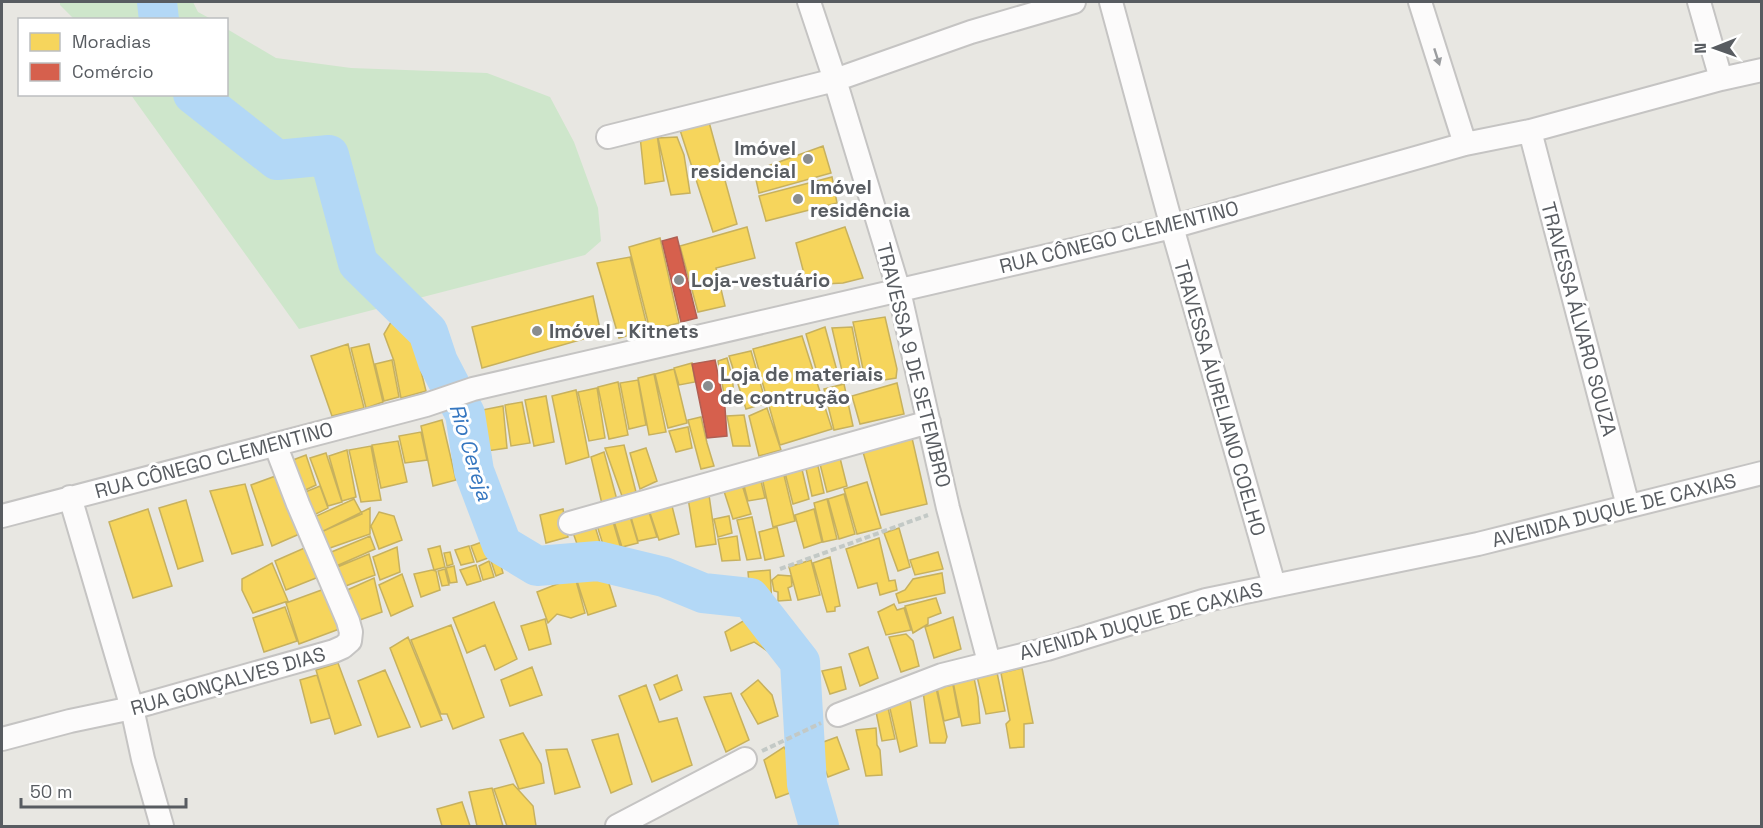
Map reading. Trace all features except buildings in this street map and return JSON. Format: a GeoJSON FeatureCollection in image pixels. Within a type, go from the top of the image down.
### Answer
{"type":"FeatureCollection","features":[{"type":"Feature","properties":{"kind":"street","name":"TRAVESSA 9 DE SETEMBRO"},"geometry":{"type":"LineString","coordinates":[[809,2],[899,291],[948,508],[989,662]]}},
{"type":"Feature","properties":{"kind":"street"},"geometry":{"type":"LineString","coordinates":[[608,137],[835,80],[971,32],[1074,2]]}},
{"type":"Feature","properties":{"kind":"street","name":"TRAVESSA ÁURELIANO COELHO"},"geometry":{"type":"LineString","coordinates":[[1110,2],[1274,585]]}},
{"type":"Feature","properties":{"kind":"street"},"geometry":{"type":"LineString","coordinates":[[1420,2],[1465,144]]}},
{"type":"Feature","properties":{"kind":"street"},"geometry":{"type":"LineString","coordinates":[[1699,2],[1722,78]]}},
{"type":"Feature","properties":{"kind":"street","name":"RUA CÔNEGO CLEMENTINO"},"geometry":{"type":"LineString","coordinates":[[2,516],[426,405],[473,389],[1172,227],[1465,144],[1530,131],[1722,78],[1761,70]]}},
{"type":"Feature","properties":{"kind":"street","name":"TRAVESSA ÁLVARO SOUZA"},"geometry":{"type":"LineString","coordinates":[[1530,131],[1628,506]]}},
{"type":"Feature","properties":{"kind":"street"},"geometry":{"type":"LineString","coordinates":[[570,523],[929,422]]}},
{"type":"Feature","properties":{"kind":"street","name":"RUA GONÇALVES DIAS"},"geometry":{"type":"LineString","coordinates":[[2,739],[132,708],[334,651],[350,641],[351,632],[348,621],[275,444]]}},
{"type":"Feature","properties":{"kind":"street","name":"AVENIDA DUQUE DE CAXIAS"},"geometry":{"type":"LineString","coordinates":[[838,715],[942,675],[1047,649],[1206,600],[1478,544],[1761,474]]}},
{"type":"Feature","properties":{"kind":"street"},"geometry":{"type":"LineString","coordinates":[[70,498],[132,708],[143,759],[162,826]]}},
{"type":"Feature","properties":{"kind":"street"},"geometry":{"type":"LineString","coordinates":[[617,826],[745,759]]}},
{"type":"Feature","properties":{"kind":"path"},"geometry":{"type":"LineString","coordinates":[[780,569],[948,508]]}},
{"type":"Feature","properties":{"kind":"path"},"geometry":{"type":"LineString","coordinates":[[745,759],[838,715]]}},
{"type":"Feature","properties":{"kind":"green space"},"geometry":{"type":"Polygon","coordinates":[[[60,2],[193,2],[198,12],[209,18],[73,18],[60,5],[60,2]]]}},
{"type":"Feature","properties":{"kind":"green space"},"geometry":{"type":"Polygon","coordinates":[[[228,30],[276,58],[351,68],[487,73],[550,97],[574,142],[598,208],[601,241],[585,255],[299,329],[132,96],[228,96],[228,30]]]}},
{"type":"Feature","properties":{"kind":"waterway","name":"Rio Cereja"},"geometry":{"type":"LineString","coordinates":[[157,2],[159,18]]}},
{"type":"Feature","properties":{"kind":"waterway","name":"Rio Cereja"},"geometry":{"type":"LineString","coordinates":[[196,96],[277,160],[329,155],[358,263],[428,332],[438,362],[465,414],[474,471],[502,545],[537,566],[598,561],[664,577],[703,593],[750,598],[800,662],[807,784],[819,826]]}},
{"type":"Feature","properties":{"kind":"place","name":"Imóvel residencial"},"geometry":{"type":"Point","coordinates":[808,159]}},
{"type":"Feature","properties":{"kind":"place","name":"Imóvel residência"},"geometry":{"type":"Point","coordinates":[798,199]}},
{"type":"Feature","properties":{"kind":"place","name":"Loja-vestuário"},"geometry":{"type":"Point","coordinates":[679,280]}},
{"type":"Feature","properties":{"kind":"place","name":"Imóvel - Kitnets"},"geometry":{"type":"Point","coordinates":[537,331]}},
{"type":"Feature","properties":{"kind":"place","name":"Loja de materiais de contrução"},"geometry":{"type":"Point","coordinates":[708,386]}}]}
